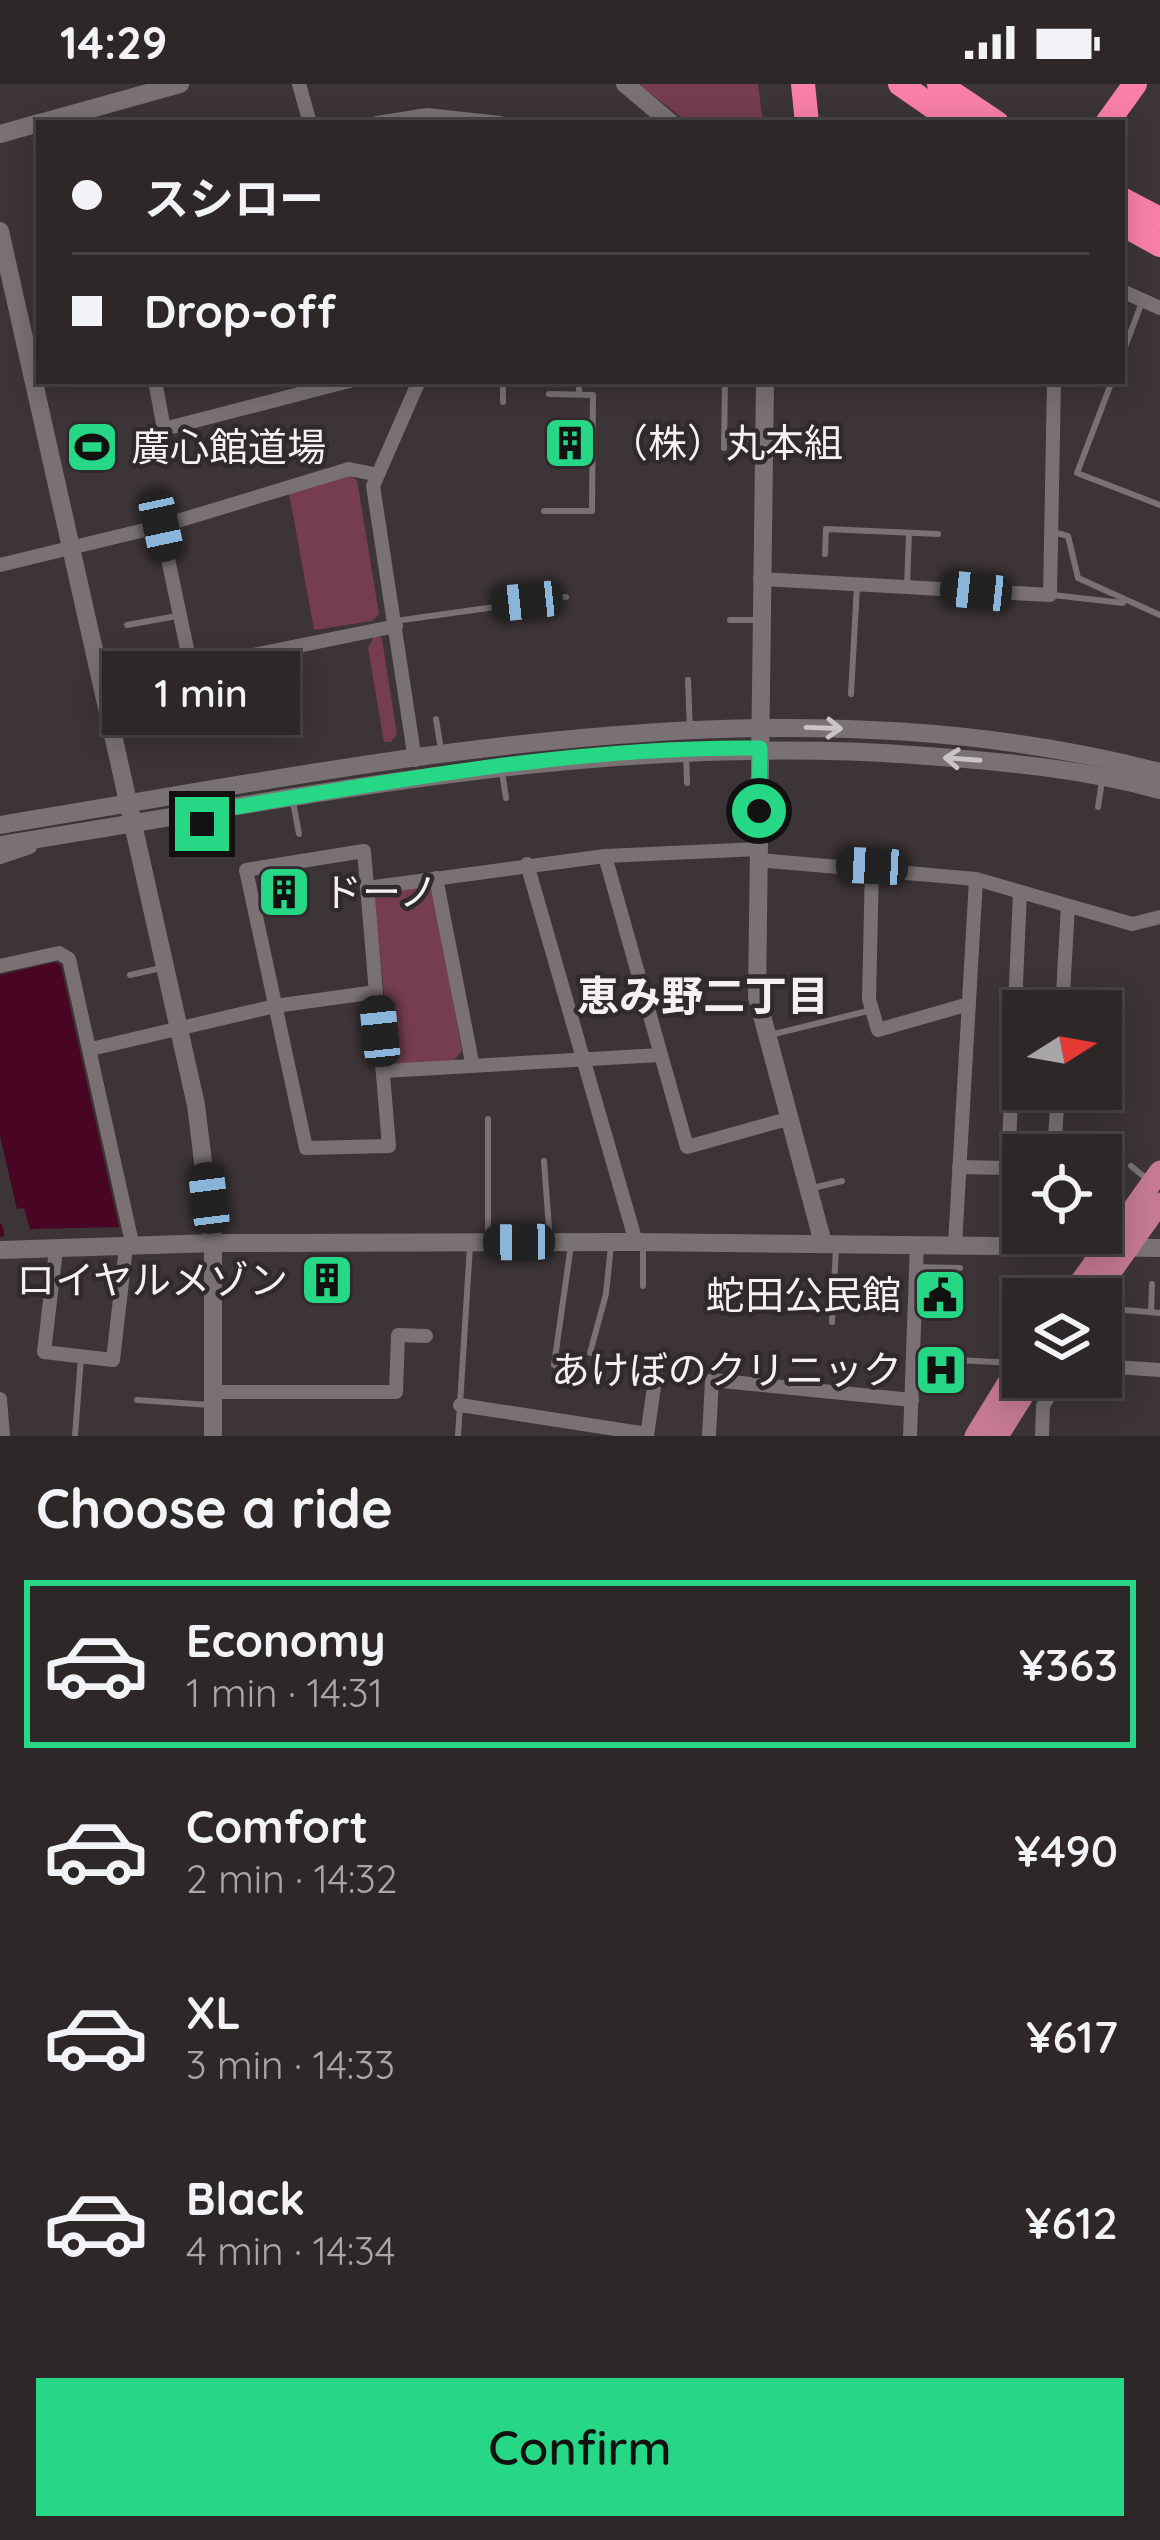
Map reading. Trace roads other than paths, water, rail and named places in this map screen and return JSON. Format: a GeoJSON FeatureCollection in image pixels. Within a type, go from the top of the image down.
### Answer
{"type":"FeatureCollection","features":[{"type":"Feature","properties":{"kind":"highway"},"geometry":{"type":"LineString","coordinates":[[803,84],[807,120]]}},
{"type":"Feature","properties":{"kind":"highway"},"geometry":{"type":"LineString","coordinates":[[900,84],[952,120]]}},
{"type":"Feature","properties":{"kind":"highway"},"geometry":{"type":"LineString","coordinates":[[939,84],[993,120]]}},
{"type":"Feature","properties":{"kind":"highway"},"geometry":{"type":"LineString","coordinates":[[1095,120],[1119,84]]}},
{"type":"Feature","properties":{"kind":"highway"},"geometry":{"type":"LineString","coordinates":[[1109,120],[1135,84]]}},
{"type":"Feature","properties":{"kind":"highway"},"geometry":{"type":"LineString","coordinates":[[1125,201],[1160,219]]}},
{"type":"Feature","properties":{"kind":"highway"},"geometry":{"type":"LineString","coordinates":[[1125,226],[1160,244]]}},
{"type":"Feature","properties":{"kind":"highway"},"geometry":{"type":"LineString","coordinates":[[1125,241],[1160,257]]}},
{"type":"Feature","properties":{"kind":"main road"},"geometry":{"type":"LineString","coordinates":[[1122,1241],[1157,1186]]}},
{"type":"Feature","properties":{"kind":"main road"},"geometry":{"type":"LineString","coordinates":[[1088,1278],[1111,1254]]}},
{"type":"Feature","properties":{"kind":"main road"},"geometry":{"type":"LineString","coordinates":[[975,1436],[1003,1398]]}},
{"type":"Feature","properties":{"kind":"main road"},"geometry":{"type":"LineString","coordinates":[[998,1436],[1013,1398]]}},
{"type":"Feature","properties":{"kind":"street"},"geometry":{"type":"LineString","coordinates":[[50,120],[180,84]]}},
{"type":"Feature","properties":{"kind":"street"},"geometry":{"type":"LineString","coordinates":[[299,84],[309,120]]}},
{"type":"Feature","properties":{"kind":"street"},"geometry":{"type":"LineString","coordinates":[[625,84],[667,120]]}},
{"type":"Feature","properties":{"kind":"street"},"geometry":{"type":"LineString","coordinates":[[396,120],[427,115],[473,120]]}},
{"type":"Feature","properties":{"kind":"street"},"geometry":{"type":"LineString","coordinates":[[0,134],[36,124]]}},
{"type":"Feature","properties":{"kind":"street"},"geometry":{"type":"LineString","coordinates":[[0,231],[196,1105],[213,1243],[213,1436]]}},
{"type":"Feature","properties":{"kind":"street"},"geometry":{"type":"LineString","coordinates":[[1125,292],[1160,308]]}},
{"type":"Feature","properties":{"kind":"street"},"geometry":{"type":"LineString","coordinates":[[156,384],[164,429],[337,384]]}},
{"type":"Feature","properties":{"kind":"street"},"geometry":{"type":"LineString","coordinates":[[415,760],[374,474],[418,384]]}},
{"type":"Feature","properties":{"kind":"street"},"geometry":{"type":"LineString","coordinates":[[765,384],[757,984],[766,1036],[830,1243]]}},
{"type":"Feature","properties":{"kind":"street"},"geometry":{"type":"LineString","coordinates":[[760,579],[1050,595],[1054,384]]}},
{"type":"Feature","properties":{"kind":"street"},"geometry":{"type":"LineString","coordinates":[[0,565],[161,526],[350,469],[374,474]]}},
{"type":"Feature","properties":{"kind":"street"},"geometry":{"type":"LineString","coordinates":[[161,526],[190,663],[199,666],[395,623]]}},
{"type":"Feature","properties":{"kind":"street"},"geometry":{"type":"LineString","coordinates":[[0,825],[199,813],[760,727],[962,740],[1160,772]]}},
{"type":"Feature","properties":{"kind":"street"},"geometry":{"type":"LineString","coordinates":[[0,856],[128,814],[415,760],[585,736],[1044,765],[1160,790]]}},
{"type":"Feature","properties":{"kind":"street"},"geometry":{"type":"LineString","coordinates":[[0,845],[63,836]]}},
{"type":"Feature","properties":{"kind":"street"},"geometry":{"type":"LineString","coordinates":[[364,851],[367,888],[389,1146],[306,1148],[247,870],[364,851]]}},
{"type":"Feature","properties":{"kind":"street"},"geometry":{"type":"LineString","coordinates":[[367,888],[605,856],[759,855],[976,879],[1132,924],[1160,917]]}},
{"type":"Feature","properties":{"kind":"street"},"geometry":{"type":"LineString","coordinates":[[605,856],[687,1148],[791,1118]]}},
{"type":"Feature","properties":{"kind":"street"},"geometry":{"type":"LineString","coordinates":[[527,864],[640,1241]]}},
{"type":"Feature","properties":{"kind":"street"},"geometry":{"type":"LineString","coordinates":[[872,866],[872,1010],[878,1030],[968,1004]]}},
{"type":"Feature","properties":{"kind":"street"},"geometry":{"type":"LineString","coordinates":[[436,878],[472,1062]]}},
{"type":"Feature","properties":{"kind":"street"},"geometry":{"type":"LineString","coordinates":[[956,1245],[976,879]]}},
{"type":"Feature","properties":{"kind":"street"},"geometry":{"type":"LineString","coordinates":[[1016,1134],[1020,892]]}},
{"type":"Feature","properties":{"kind":"street"},"geometry":{"type":"LineString","coordinates":[[1063,990],[1068,906]]}},
{"type":"Feature","properties":{"kind":"street"},"geometry":{"type":"LineString","coordinates":[[0,965],[64,955],[91,1048],[129,1247],[113,1360],[44,1352],[56,1250]]}},
{"type":"Feature","properties":{"kind":"street"},"geometry":{"type":"LineString","coordinates":[[91,1048],[274,1006],[376,992]]}},
{"type":"Feature","properties":{"kind":"street"},"geometry":{"type":"LineString","coordinates":[[384,1071],[472,1062],[659,1055]]}},
{"type":"Feature","properties":{"kind":"street"},"geometry":{"type":"LineString","coordinates":[[959,1167],[1002,1168]]}},
{"type":"Feature","properties":{"kind":"street"},"geometry":{"type":"LineString","coordinates":[[0,1250],[213,1243],[640,1241],[1002,1246]]}},
{"type":"Feature","properties":{"kind":"street"},"geometry":{"type":"LineString","coordinates":[[910,1436],[917,1244]]}},
{"type":"Feature","properties":{"kind":"street"},"geometry":{"type":"LineString","coordinates":[[1122,1247],[1160,1248]]}},
{"type":"Feature","properties":{"kind":"street"},"geometry":{"type":"LineString","coordinates":[[214,1399],[396,1392],[398,1335],[426,1336]]}},
{"type":"Feature","properties":{"kind":"street"},"geometry":{"type":"LineString","coordinates":[[1122,1367],[1160,1370]]}},
{"type":"Feature","properties":{"kind":"street"},"geometry":{"type":"LineString","coordinates":[[460,1405],[647,1435],[656,1373]]}},
{"type":"Feature","properties":{"kind":"street"},"geometry":{"type":"LineString","coordinates":[[709,1436],[712,1380],[912,1400]]}},
{"type":"Feature","properties":{"kind":"street"},"geometry":{"type":"LineString","coordinates":[[1042,1436],[1048,1398]]}},
{"type":"Feature","properties":{"kind":"street"},"geometry":{"type":"LineString","coordinates":[[0,1399],[3,1436]]}},
{"type":"Feature","properties":{"kind":"lane"},"geometry":{"type":"LineString","coordinates":[[1125,347],[1143,300]]}},
{"type":"Feature","properties":{"kind":"lane"},"geometry":{"type":"LineString","coordinates":[[503,384],[503,398],[518,394]]}},
{"type":"Feature","properties":{"kind":"lane"},"geometry":{"type":"LineString","coordinates":[[579,384],[579,394]]}},
{"type":"Feature","properties":{"kind":"lane"},"geometry":{"type":"LineString","coordinates":[[725,384],[724,444],[764,440]]}},
{"type":"Feature","properties":{"kind":"lane"},"geometry":{"type":"LineString","coordinates":[[1111,384],[1077,473],[1160,506]]}},
{"type":"Feature","properties":{"kind":"lane"},"geometry":{"type":"LineString","coordinates":[[544,511],[592,512],[593,394],[549,394]]}},
{"type":"Feature","properties":{"kind":"lane"},"geometry":{"type":"LineString","coordinates":[[825,554],[826,530],[938,534]]}},
{"type":"Feature","properties":{"kind":"lane"},"geometry":{"type":"LineString","coordinates":[[1054,532],[1069,536],[1078,578],[1160,615]]}},
{"type":"Feature","properties":{"kind":"lane"},"geometry":{"type":"LineString","coordinates":[[907,586],[909,533]]}},
{"type":"Feature","properties":{"kind":"lane"},"geometry":{"type":"LineString","coordinates":[[851,694],[857,583]]}},
{"type":"Feature","properties":{"kind":"lane"},"geometry":{"type":"LineString","coordinates":[[1050,595],[1133,604]]}},
{"type":"Feature","properties":{"kind":"lane"},"geometry":{"type":"LineString","coordinates":[[395,623],[566,597]]}},
{"type":"Feature","properties":{"kind":"lane"},"geometry":{"type":"LineString","coordinates":[[127,625],[180,615]]}},
{"type":"Feature","properties":{"kind":"lane"},"geometry":{"type":"LineString","coordinates":[[730,620],[760,620]]}},
{"type":"Feature","properties":{"kind":"lane"},"geometry":{"type":"LineString","coordinates":[[687,783],[688,680]]}},
{"type":"Feature","properties":{"kind":"lane"},"geometry":{"type":"LineString","coordinates":[[436,718],[442,756]]}},
{"type":"Feature","properties":{"kind":"lane"},"geometry":{"type":"LineString","coordinates":[[500,764],[506,798]]}},
{"type":"Feature","properties":{"kind":"lane"},"geometry":{"type":"LineString","coordinates":[[1098,807],[1103,776]]}},
{"type":"Feature","properties":{"kind":"lane"},"geometry":{"type":"LineString","coordinates":[[292,797],[299,834]]}},
{"type":"Feature","properties":{"kind":"lane"},"geometry":{"type":"LineString","coordinates":[[199,813],[207,850]]}},
{"type":"Feature","properties":{"kind":"lane"},"geometry":{"type":"LineString","coordinates":[[130,975],[165,967]]}},
{"type":"Feature","properties":{"kind":"lane"},"geometry":{"type":"LineString","coordinates":[[766,1036],[872,1010]]}},
{"type":"Feature","properties":{"kind":"lane"},"geometry":{"type":"LineString","coordinates":[[458,1436],[488,1119]]}},
{"type":"Feature","properties":{"kind":"lane"},"geometry":{"type":"LineString","coordinates":[[544,1161],[550,1242]]}},
{"type":"Feature","properties":{"kind":"lane"},"geometry":{"type":"LineString","coordinates":[[1131,1166],[1157,1186]]}},
{"type":"Feature","properties":{"kind":"lane"},"geometry":{"type":"LineString","coordinates":[[810,1189],[842,1180]]}},
{"type":"Feature","properties":{"kind":"lane"},"geometry":{"type":"LineString","coordinates":[[640,1241],[643,1286]]}},
{"type":"Feature","properties":{"kind":"lane"},"geometry":{"type":"LineString","coordinates":[[572,1242],[554,1365],[580,1374]]}},
{"type":"Feature","properties":{"kind":"lane"},"geometry":{"type":"LineString","coordinates":[[590,1353],[606,1294],[611,1242]]}},
{"type":"Feature","properties":{"kind":"lane"},"geometry":{"type":"LineString","coordinates":[[830,1243],[832,1322]]}},
{"type":"Feature","properties":{"kind":"lane"},"geometry":{"type":"LineString","coordinates":[[916,1267],[960,1268]]}},
{"type":"Feature","properties":{"kind":"lane"},"geometry":{"type":"LineString","coordinates":[[1122,1310],[1155,1313],[1152,1284]]}},
{"type":"Feature","properties":{"kind":"lane"},"geometry":{"type":"LineString","coordinates":[[75,1436],[81,1357]]}},
{"type":"Feature","properties":{"kind":"lane"},"geometry":{"type":"LineString","coordinates":[[914,1358],[1002,1364]]}},
{"type":"Feature","properties":{"kind":"lane"},"geometry":{"type":"LineString","coordinates":[[137,1400],[214,1399]]}},
{"type":"Feature","properties":{"kind":"waterway"},"geometry":{"type":"LineString","coordinates":[[0,1226],[2,1235]]}},
{"type":"Feature","properties":{"kind":"place","name":"（株）丸本組"},"geometry":{"type":"Point","coordinates":[570,443]}},
{"type":"Feature","properties":{"kind":"place","name":"廣心館道場"},"geometry":{"type":"Point","coordinates":[92,447]}},
{"type":"Feature","properties":{"kind":"place","name":"ドーノ"},"geometry":{"type":"Point","coordinates":[284,892]}},
{"type":"Feature","properties":{"kind":"place","name":"ロイヤルメゾン"},"geometry":{"type":"Point","coordinates":[327,1280]}},
{"type":"Feature","properties":{"kind":"place","name":"蛇田公民館"},"geometry":{"type":"Point","coordinates":[940,1295]}},
{"type":"Feature","properties":{"kind":"place","name":"あけぼのクリニック"},"geometry":{"type":"Point","coordinates":[941,1370]}},
{"type":"Feature","properties":{"kind":"district","name":"恵み野二丁目"},"geometry":{"type":"Point","coordinates":[703,996]}}]}
